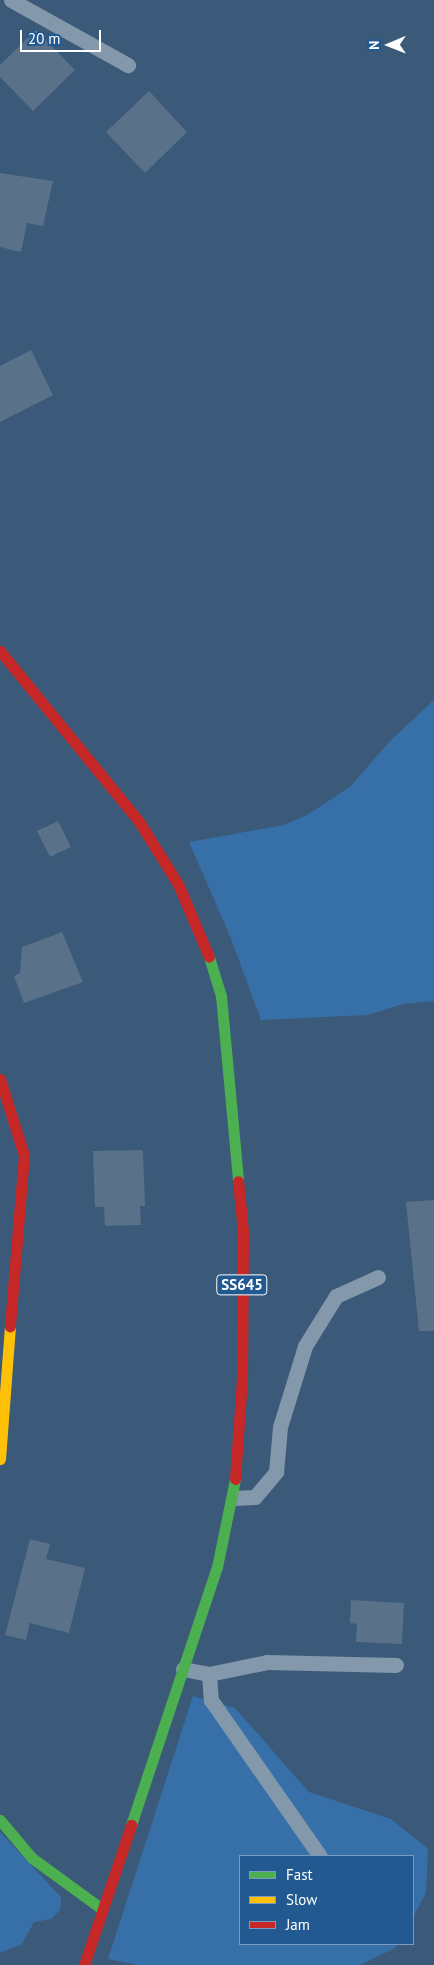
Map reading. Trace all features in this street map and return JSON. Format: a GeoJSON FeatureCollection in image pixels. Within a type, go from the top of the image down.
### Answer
{"type":"FeatureCollection","features":[{"type":"Feature","properties":{"kind":"main road","name":"SS645"},"geometry":{"type":"LineString","coordinates":[[0,651],[138,820],[178,884],[203,937],[221,996],[243,1231],[242,1379],[234,1498],[217,1567],[84,1965]]}},
{"type":"Feature","properties":{"kind":"main road"},"geometry":{"type":"LineString","coordinates":[[0,1079],[24,1155],[0,1459]]}},
{"type":"Feature","properties":{"kind":"main road"},"geometry":{"type":"LineString","coordinates":[[0,1820],[32,1858],[102,1909]]}},
{"type":"Feature","properties":{"kind":"lane"},"geometry":{"type":"LineString","coordinates":[[11,0],[128,65]]}},
{"type":"Feature","properties":{"kind":"lane"},"geometry":{"type":"LineString","coordinates":[[234,1498],[255,1496],[276,1472],[280,1427],[304,1346],[336,1296],[378,1277]]}},
{"type":"Feature","properties":{"kind":"lane"},"geometry":{"type":"LineString","coordinates":[[184,1669],[209,1674],[267,1662],[396,1665]]}},
{"type":"Feature","properties":{"kind":"lane"},"geometry":{"type":"LineString","coordinates":[[209,1674],[211,1700],[319,1855]]}},
{"type":"Feature","properties":{"kind":"shaded area"},"geometry":{"type":"Polygon","coordinates":[[[434,700],[434,1001],[403,1004],[368,1015],[261,1020],[230,936],[189,842],[284,825],[309,814],[351,786],[389,742],[434,700]]]}},
{"type":"Feature","properties":{"kind":"shaded area"},"geometry":{"type":"Polygon","coordinates":[[[193,1696],[235,1708],[309,1792],[391,1819],[428,1849],[426,1893],[414,1915],[414,1855],[239,1855],[239,1945],[397,1945],[395,1948],[360,1965],[138,1965],[108,1959],[193,1696]]]}},
{"type":"Feature","properties":{"kind":"shaded area"},"geometry":{"type":"Polygon","coordinates":[[[0,1832],[61,1897],[60,1910],[51,1919],[34,1922],[22,1944],[0,1953],[0,1832]]]}},
{"type":"Feature","properties":{"kind":"building"},"geometry":{"type":"Polygon","coordinates":[[[36,30],[75,70],[33,111],[0,77],[0,65],[36,30]]]}},
{"type":"Feature","properties":{"kind":"building"},"geometry":{"type":"Polygon","coordinates":[[[149,91],[187,132],[145,173],[106,132],[149,91]]]}},
{"type":"Feature","properties":{"kind":"building"},"geometry":{"type":"Polygon","coordinates":[[[0,173],[53,181],[43,226],[27,223],[21,252],[0,247],[0,173]]]}},
{"type":"Feature","properties":{"kind":"building"},"geometry":{"type":"Polygon","coordinates":[[[31,350],[53,395],[0,422],[0,366],[31,350]]]}},
{"type":"Feature","properties":{"kind":"building"},"geometry":{"type":"Polygon","coordinates":[[[58,821],[71,847],[50,857],[37,831],[58,821]]]}},
{"type":"Feature","properties":{"kind":"building"},"geometry":{"type":"Polygon","coordinates":[[[62,932],[83,982],[24,1003],[14,976],[20,973],[22,947],[62,932]]]}},
{"type":"Feature","properties":{"kind":"building"},"geometry":{"type":"Polygon","coordinates":[[[143,1150],[145,1206],[140,1206],[141,1225],[105,1226],[104,1207],[95,1207],[93,1151],[143,1150]]]}},
{"type":"Feature","properties":{"kind":"building"},"geometry":{"type":"Polygon","coordinates":[[[434,1200],[434,1331],[419,1331],[406,1202],[434,1200]]]}},
{"type":"Feature","properties":{"kind":"building"},"geometry":{"type":"Polygon","coordinates":[[[30,1539],[50,1544],[46,1559],[85,1568],[69,1633],[30,1623],[26,1640],[5,1635],[30,1539]]]}},
{"type":"Feature","properties":{"kind":"building"},"geometry":{"type":"Polygon","coordinates":[[[351,1600],[404,1603],[402,1644],[356,1642],[357,1624],[350,1623],[351,1600]]]}},
{"type":"Feature","properties":{"kind":"traffic: fast"},"geometry":{"type":"LineString","coordinates":[[209,957],[221,996],[238,1181]]}},
{"type":"Feature","properties":{"kind":"traffic: fast"},"geometry":{"type":"LineString","coordinates":[[131,1825],[217,1567],[235,1479]]}},
{"type":"Feature","properties":{"kind":"traffic: fast"},"geometry":{"type":"LineString","coordinates":[[0,1820],[32,1858],[102,1909]]}},
{"type":"Feature","properties":{"kind":"traffic: slow"},"geometry":{"type":"LineString","coordinates":[[0,1459],[10,1326]]}},
{"type":"Feature","properties":{"kind":"traffic: jam"},"geometry":{"type":"LineString","coordinates":[[0,651],[138,820],[178,884],[209,957]]}},
{"type":"Feature","properties":{"kind":"traffic: jam"},"geometry":{"type":"LineString","coordinates":[[0,1079],[24,1155],[10,1326]]}},
{"type":"Feature","properties":{"kind":"traffic: jam"},"geometry":{"type":"LineString","coordinates":[[235,1479],[242,1379],[243,1231],[238,1181]]}},
{"type":"Feature","properties":{"kind":"traffic: jam"},"geometry":{"type":"LineString","coordinates":[[84,1965],[131,1825]]}}]}
